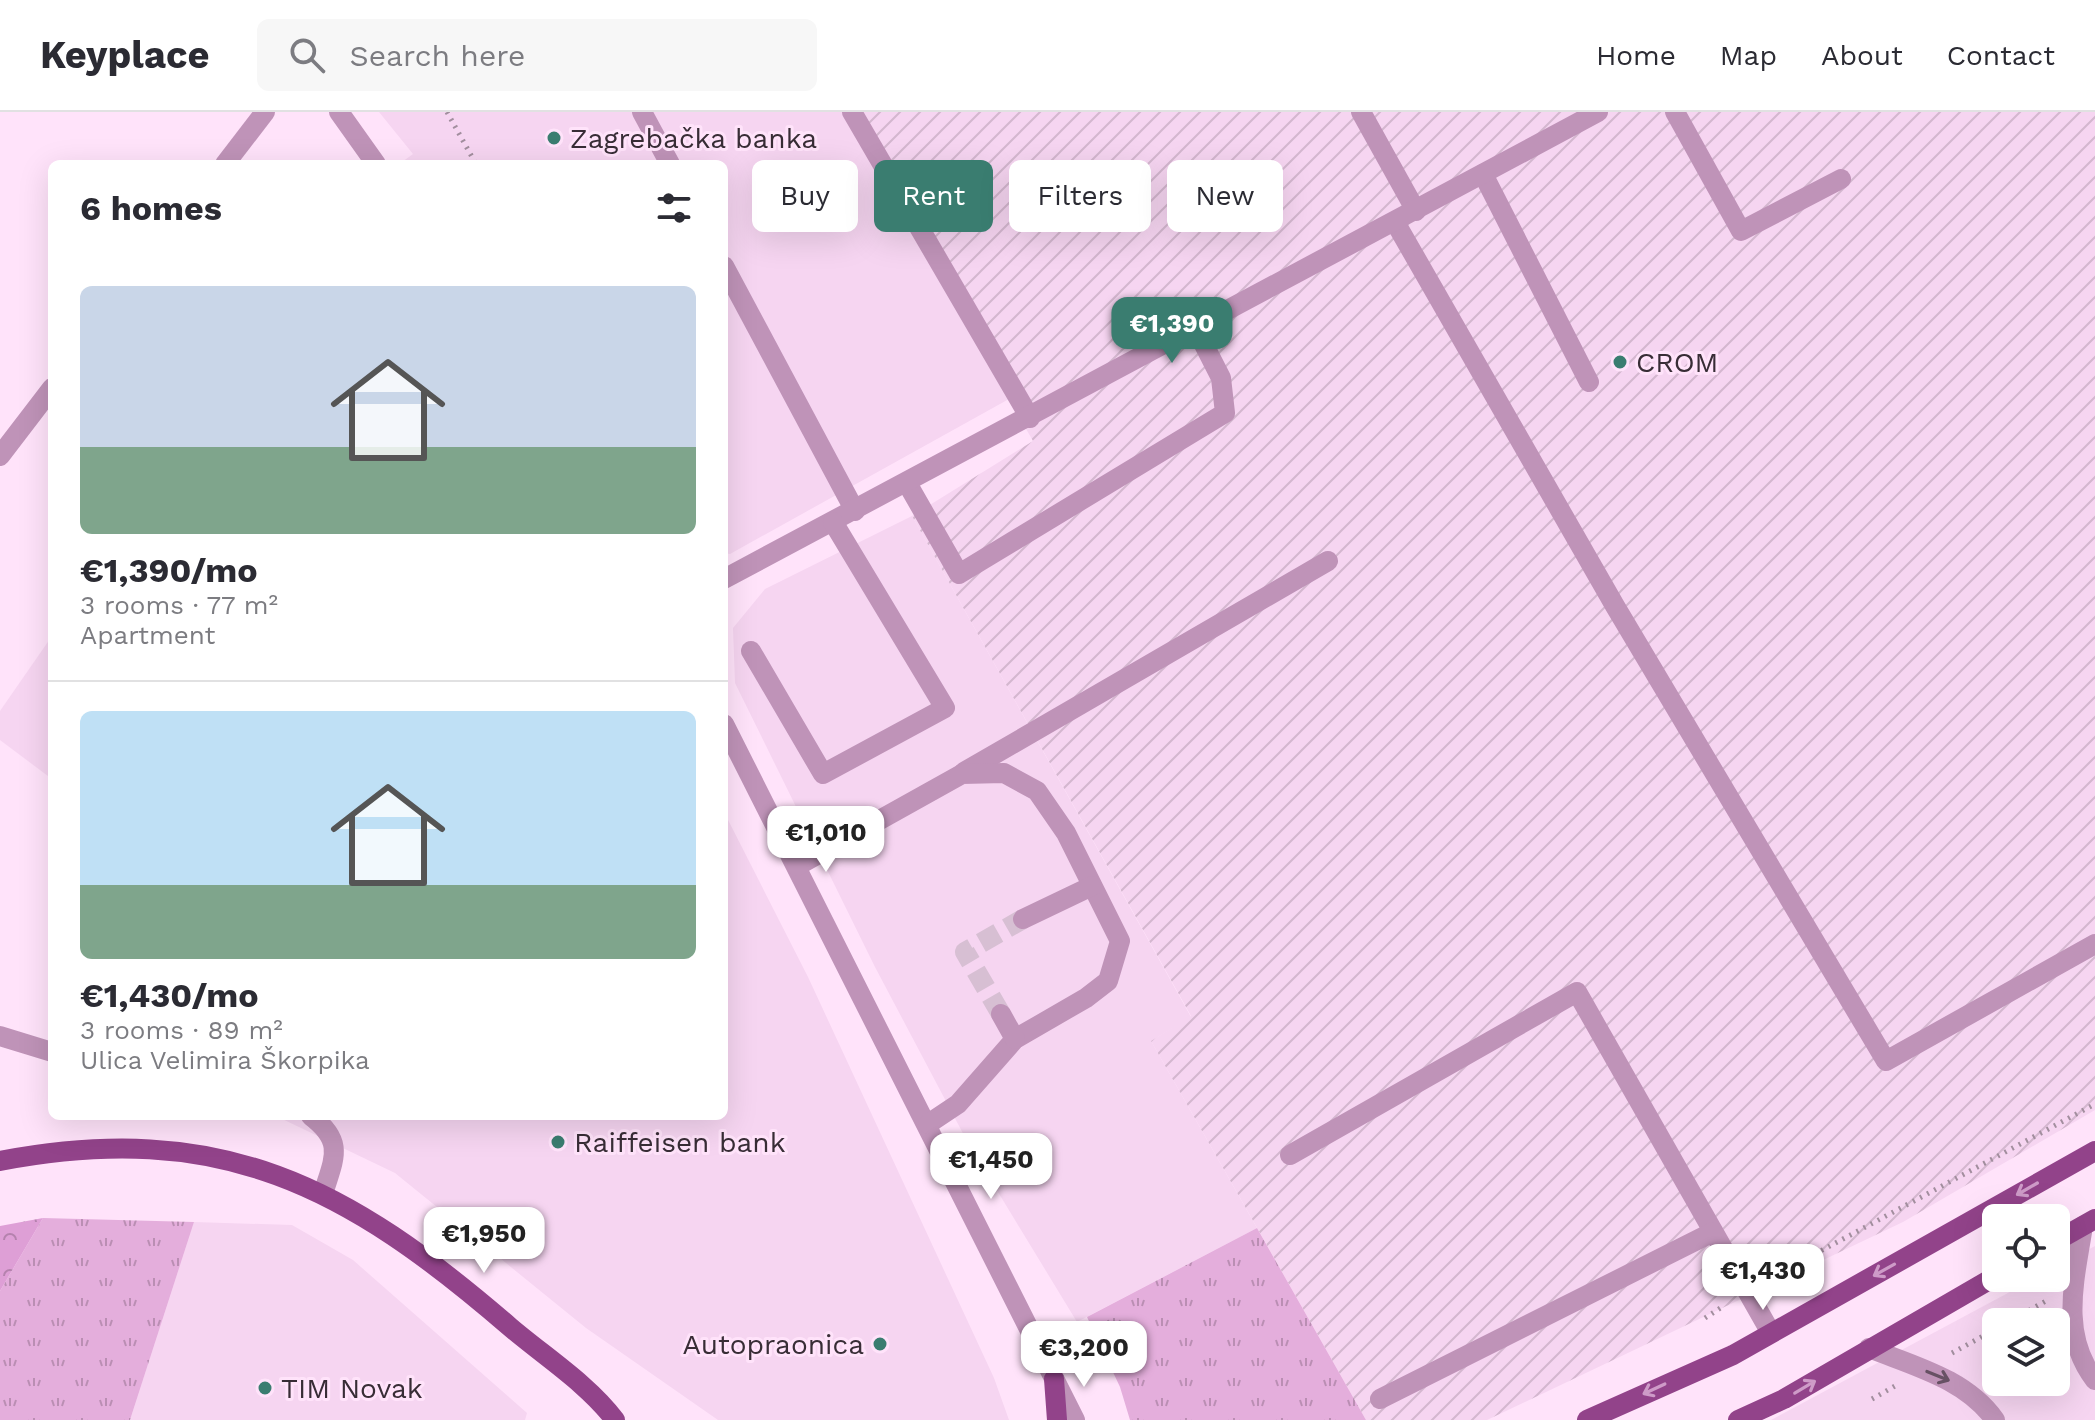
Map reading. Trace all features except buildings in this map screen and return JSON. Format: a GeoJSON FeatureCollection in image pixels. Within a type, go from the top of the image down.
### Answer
{"type":"FeatureCollection","features":[{"type":"Feature","properties":{"kind":"main road"},"geometry":{"type":"LineString","coordinates":[[0,1161],[46,1152],[108,1148],[172,1150],[251,1165],[323,1194],[390,1231],[450,1277],[612,1415],[628,1420]]}},
{"type":"Feature","properties":{"kind":"main road"},"geometry":{"type":"LineString","coordinates":[[1587,1420],[1733,1355],[2095,1151]]}},
{"type":"Feature","properties":{"kind":"main road"},"geometry":{"type":"LineString","coordinates":[[2070,1233],[2089,1222]]}},
{"type":"Feature","properties":{"kind":"main road"},"geometry":{"type":"LineString","coordinates":[[1738,1420],[1784,1399],[1982,1284]]}},
{"type":"Feature","properties":{"kind":"main road"},"geometry":{"type":"LineString","coordinates":[[1054,1379],[1057,1420]]}},
{"type":"Feature","properties":{"kind":"street"},"geometry":{"type":"LineString","coordinates":[[228,160],[265,112]]}},
{"type":"Feature","properties":{"kind":"street"},"geometry":{"type":"LineString","coordinates":[[339,112],[373,160]]}},
{"type":"Feature","properties":{"kind":"street"},"geometry":{"type":"LineString","coordinates":[[642,112],[668,160]]}},
{"type":"Feature","properties":{"kind":"street"},"geometry":{"type":"LineString","coordinates":[[852,112],[1030,418]]}},
{"type":"Feature","properties":{"kind":"street"},"geometry":{"type":"LineString","coordinates":[[1361,112],[1416,211]]}},
{"type":"Feature","properties":{"kind":"street"},"geometry":{"type":"LineString","coordinates":[[728,577],[1598,112]]}},
{"type":"Feature","properties":{"kind":"street"},"geometry":{"type":"LineString","coordinates":[[1675,112],[1741,231],[1841,179]]}},
{"type":"Feature","properties":{"kind":"street"},"geometry":{"type":"LineString","coordinates":[[1483,174],[1589,382]]}},
{"type":"Feature","properties":{"kind":"street"},"geometry":{"type":"LineString","coordinates":[[1395,222],[1615,606],[1886,1061],[2095,944]]}},
{"type":"Feature","properties":{"kind":"street"},"geometry":{"type":"LineString","coordinates":[[728,273],[855,511]]}},
{"type":"Feature","properties":{"kind":"street"},"geometry":{"type":"LineString","coordinates":[[907,483],[959,574],[1225,413],[1221,378],[1195,327]]}},
{"type":"Feature","properties":{"kind":"street"},"geometry":{"type":"LineString","coordinates":[[0,456],[48,393]]}},
{"type":"Feature","properties":{"kind":"street"},"geometry":{"type":"LineString","coordinates":[[751,651],[823,774],[945,708],[833,522]]}},
{"type":"Feature","properties":{"kind":"street"},"geometry":{"type":"LineString","coordinates":[[951,780],[1328,561]]}},
{"type":"Feature","properties":{"kind":"street"},"geometry":{"type":"LineString","coordinates":[[728,732],[1075,1420]]}},
{"type":"Feature","properties":{"kind":"street"},"geometry":{"type":"LineString","coordinates":[[797,866],[962,774],[1004,773],[1037,791],[1066,833],[1120,941],[1108,981],[1086,998],[1015,1039],[958,1104],[928,1124]]}},
{"type":"Feature","properties":{"kind":"street"},"geometry":{"type":"LineString","coordinates":[[1023,919],[1092,886]]}},
{"type":"Feature","properties":{"kind":"street"},"geometry":{"type":"LineString","coordinates":[[1290,1155],[1577,992],[1771,1333]]}},
{"type":"Feature","properties":{"kind":"street"},"geometry":{"type":"LineString","coordinates":[[1001,1014],[1015,1039]]}},
{"type":"Feature","properties":{"kind":"street"},"geometry":{"type":"LineString","coordinates":[[0,1036],[48,1051]]}},
{"type":"Feature","properties":{"kind":"street"},"geometry":{"type":"LineString","coordinates":[[315,1120],[333,1139],[336,1154],[323,1194]]}},
{"type":"Feature","properties":{"kind":"street"},"geometry":{"type":"LineString","coordinates":[[2089,1222],[2073,1286],[2071,1329],[2077,1351],[2095,1380]]}},
{"type":"Feature","properties":{"kind":"street"},"geometry":{"type":"LineString","coordinates":[[1380,1399],[1713,1232]]}},
{"type":"Feature","properties":{"kind":"street"},"geometry":{"type":"LineString","coordinates":[[1869,1348],[1945,1378],[1971,1395],[1995,1420]]}},
{"type":"Feature","properties":{"kind":"path"},"geometry":{"type":"LineString","coordinates":[[447,112],[474,160]]}},
{"type":"Feature","properties":{"kind":"path"},"geometry":{"type":"LineString","coordinates":[[1786,1268],[2095,1104]]}},
{"type":"Feature","properties":{"kind":"shaded area"},"geometry":{"type":"Polygon","coordinates":[[[379,112],[843,112],[874,166],[874,232],[912,232],[1009,399],[728,554],[728,160],[405,160],[413,154],[379,112]]]}},
{"type":"Feature","properties":{"kind":"shaded area"},"geometry":{"type":"Polygon","coordinates":[[[843,112],[2095,112],[2095,1110],[1903,1222],[1487,1420],[1366,1420],[1151,1041],[1191,1016],[912,516],[1033,441],[912,232],[993,232],[993,160],[874,160],[874,166],[843,112]]]}},
{"type":"Feature","properties":{"kind":"shaded area"},"geometry":{"type":"Polygon","coordinates":[[[912,516],[1191,1017],[1151,1041],[1257,1228],[1077,1322],[967,1141],[875,967],[735,683],[733,628],[765,589],[912,516]]]}},
{"type":"Feature","properties":{"kind":"shaded area"},"geometry":{"type":"Polygon","coordinates":[[[48,642],[48,776],[0,740],[0,711],[48,642]]]}},
{"type":"Feature","properties":{"kind":"shaded area"},"geometry":{"type":"Polygon","coordinates":[[[728,820],[808,977],[994,1378],[1009,1420],[718,1420],[586,1328],[395,1173],[284,1120],[728,1120],[728,820]]]}},
{"type":"Feature","properties":{"kind":"shaded area"},"geometry":{"type":"Polygon","coordinates":[[[194,1222],[292,1225],[353,1260],[527,1413],[525,1420],[130,1420],[194,1222]]]}},
{"type":"Feature","properties":{"kind":"shaded area"},"geometry":{"type":"Polygon","coordinates":[[[2095,1246],[2095,1420],[1771,1420],[2010,1292],[2070,1292],[2070,1259],[2095,1246]]]}},
{"type":"Feature","properties":{"kind":"green space"},"geometry":{"type":"Polygon","coordinates":[[[43,1218],[194,1222],[130,1420],[0,1420],[0,1291],[43,1218]]]}},
{"type":"Feature","properties":{"kind":"green space"},"geometry":{"type":"Polygon","coordinates":[[[43,1218],[0,1291],[0,1226],[43,1218]]]}},
{"type":"Feature","properties":{"kind":"green space"},"geometry":{"type":"Polygon","coordinates":[[[1257,1228],[1366,1420],[1130,1420],[1120,1387],[1087,1317],[1257,1228]]]}},
{"type":"Feature","properties":{"kind":"tunnel"},"geometry":{"type":"LineString","coordinates":[[1001,1014],[965,952],[1023,919]]}},
{"type":"Feature","properties":{"kind":"place","name":"Zagrebačka banka"},"geometry":{"type":"Point","coordinates":[554,138]}},
{"type":"Feature","properties":{"kind":"place","name":"CROM"},"geometry":{"type":"Point","coordinates":[1620,362]}},
{"type":"Feature","properties":{"kind":"place","name":"Raiffeisen bank"},"geometry":{"type":"Point","coordinates":[558,1142]}},
{"type":"Feature","properties":{"kind":"place","name":"Autopraonica"},"geometry":{"type":"Point","coordinates":[880,1344]}},
{"type":"Feature","properties":{"kind":"place","name":"TIM Novak"},"geometry":{"type":"Point","coordinates":[265,1388]}}]}
